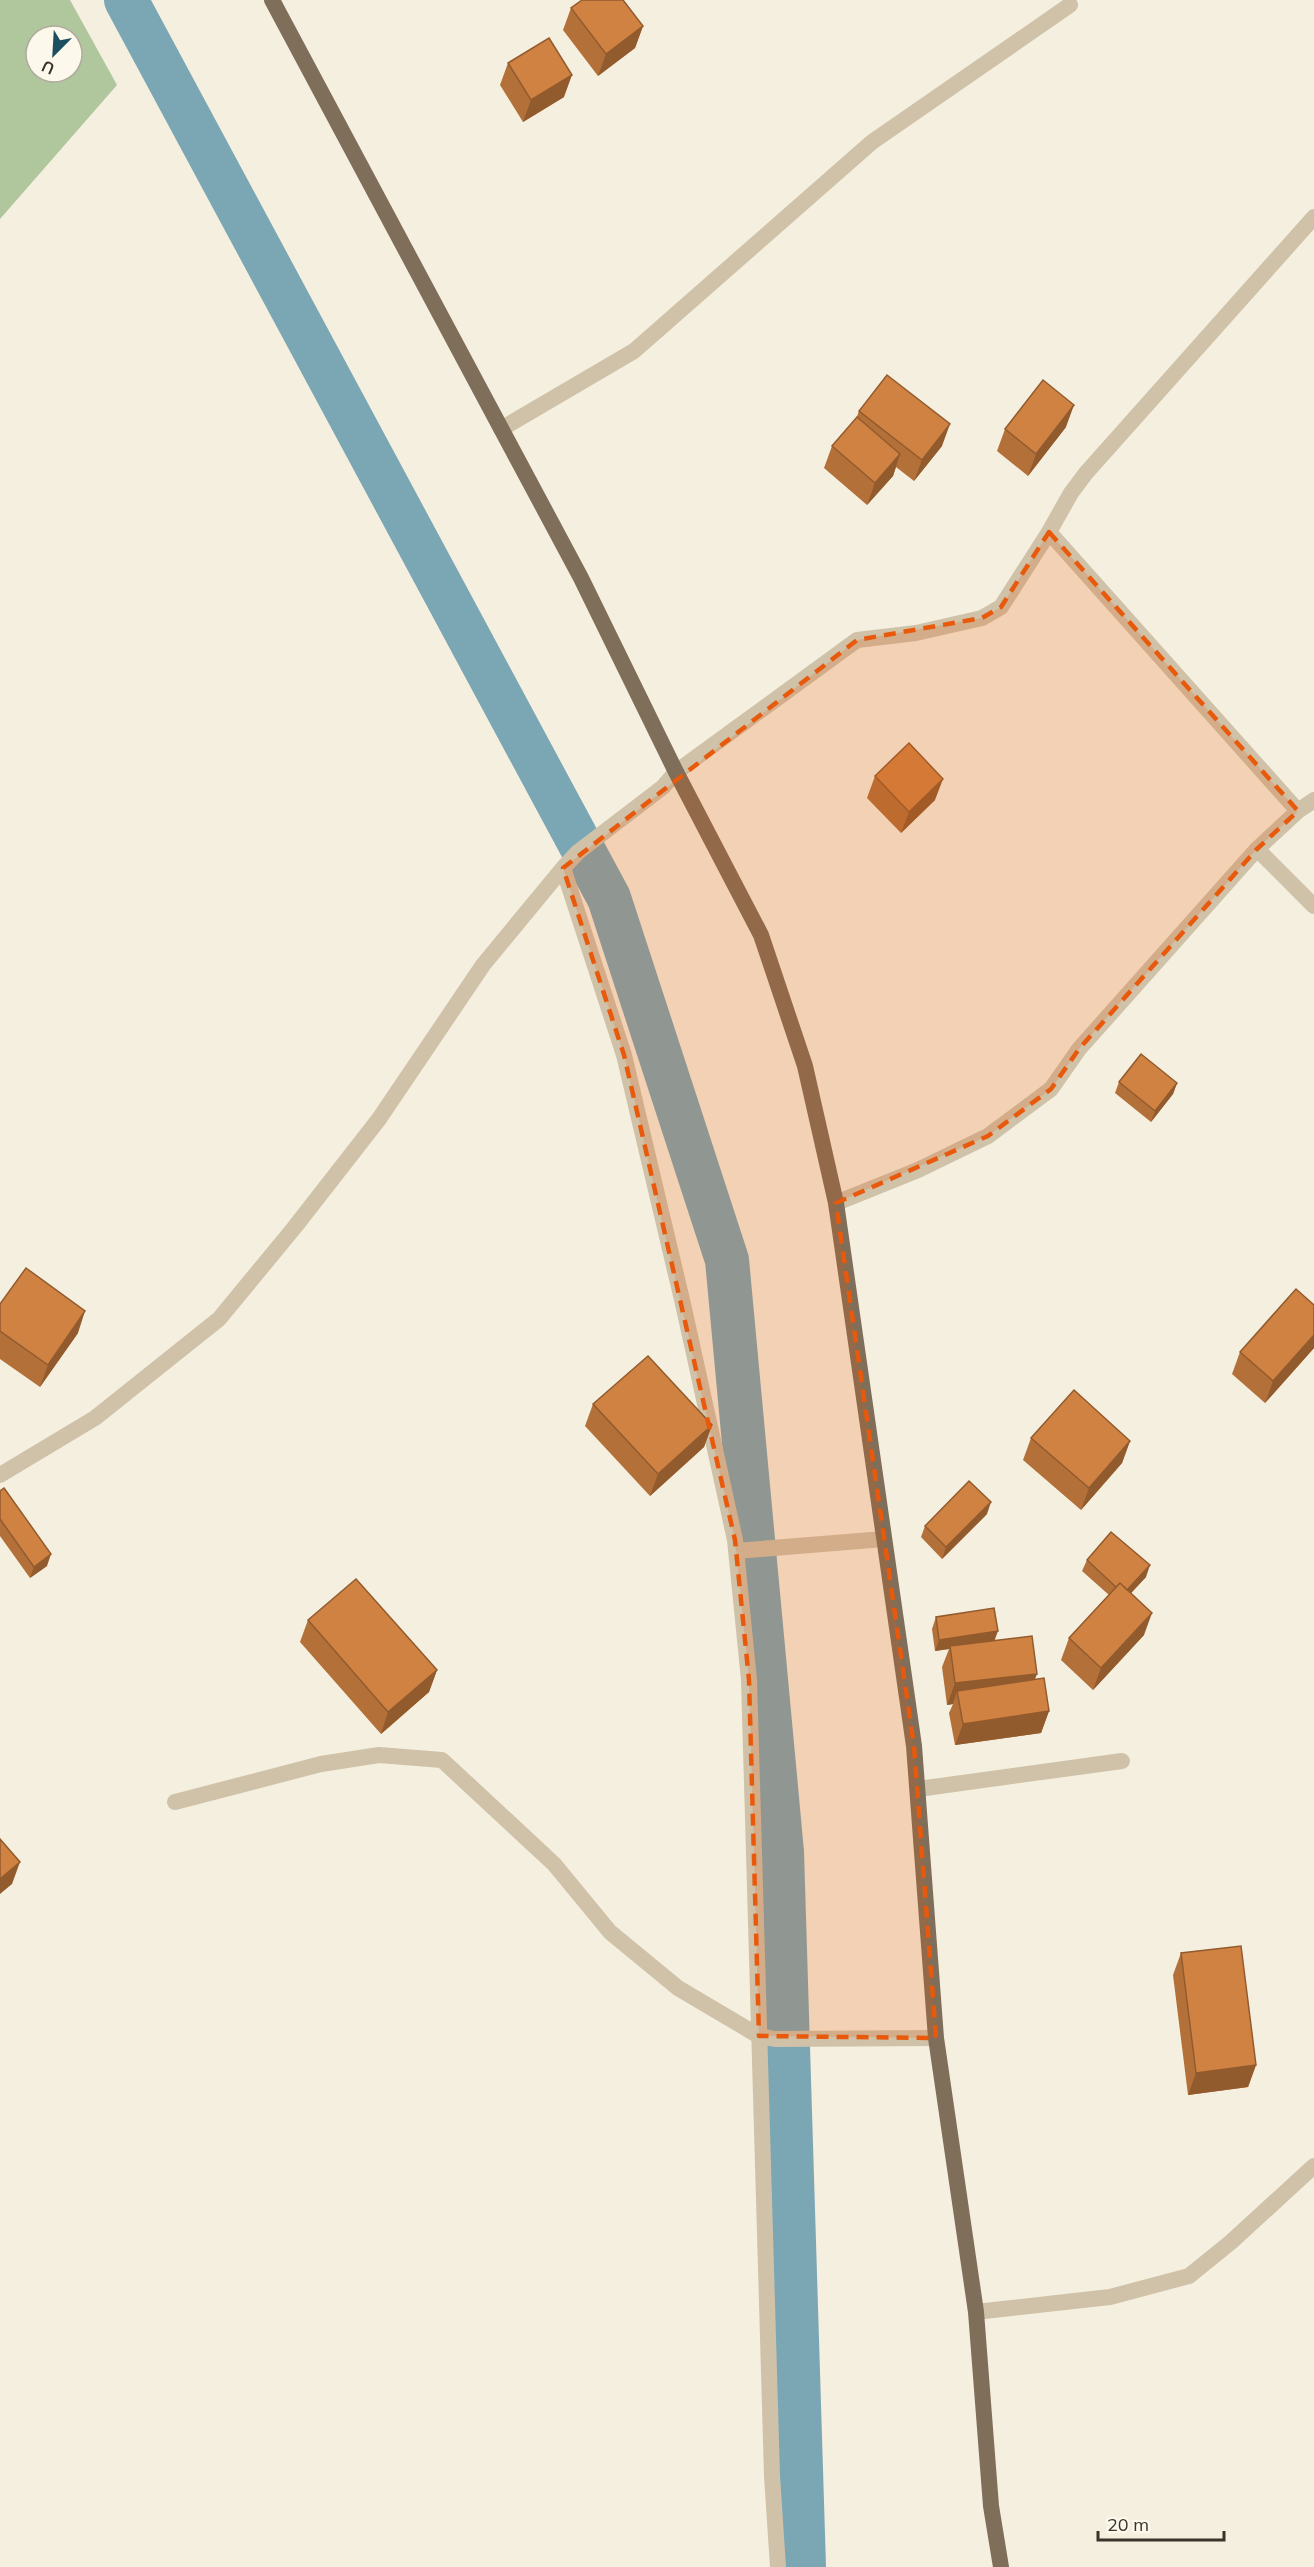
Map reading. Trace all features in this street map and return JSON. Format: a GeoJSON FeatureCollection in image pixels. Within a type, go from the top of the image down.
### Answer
{"type":"FeatureCollection","features":[{"type":"Feature","properties":{"kind":"main road"},"geometry":{"type":"LineString","coordinates":[[272,0],[581,578],[676,772],[761,935],[805,1066],[836,1203],[914,1746],[936,2038],[976,2312],[992,2506],[1001,2567]]}},
{"type":"Feature","properties":{"kind":"street"},"geometry":{"type":"LineString","coordinates":[[501,429],[634,351],[872,142],[1070,5]]}},
{"type":"Feature","properties":{"kind":"street"},"geometry":{"type":"LineString","coordinates":[[0,1475],[95,1418],[219,1319],[379,1119],[483,965],[578,852],[663,787],[676,772],[857,640],[916,633],[982,618],[1001,607],[1071,493],[1086,473],[1314,217]]}},
{"type":"Feature","properties":{"kind":"street"},"geometry":{"type":"LineString","coordinates":[[1049,532],[1298,811]]}},
{"type":"Feature","properties":{"kind":"street"},"geometry":{"type":"LineString","coordinates":[[836,1203],[918,1170],[988,1136],[1051,1089],[1078,1049],[1257,849],[1298,811],[1314,800]]}},
{"type":"Feature","properties":{"kind":"street"},"geometry":{"type":"LineString","coordinates":[[1257,849],[1314,906]]}},
{"type":"Feature","properties":{"kind":"street"},"geometry":{"type":"LineString","coordinates":[[563,868],[624,1055],[741,1550],[767,2038],[772,2464],[778,2567]]}},
{"type":"Feature","properties":{"kind":"street"},"geometry":{"type":"LineString","coordinates":[[741,1550],[884,1539]]}},
{"type":"Feature","properties":{"kind":"street"},"geometry":{"type":"LineString","coordinates":[[176,1802],[321,1764],[379,1755],[442,1760],[554,1864],[610,1932],[678,1988],[767,2038],[936,2038]]}},
{"type":"Feature","properties":{"kind":"street"},"geometry":{"type":"LineString","coordinates":[[918,1789],[1122,1761]]}},
{"type":"Feature","properties":{"kind":"street"},"geometry":{"type":"LineString","coordinates":[[976,2312],[1110,2297],[1189,2276],[1240,2235],[1314,2166]]}},
{"type":"Feature","properties":{"kind":"highlighted area"},"geometry":{"type":"Polygon","coordinates":[[[1049,532],[1298,811],[1257,849],[1079,1049],[1051,1089],[988,1136],[836,1203],[914,1746],[936,2038],[759,2036],[749,1680],[735,1540],[624,1055],[563,868],[857,640],[982,618],[1001,607],[1049,532]]]}},
{"type":"Feature","properties":{"kind":"green space"},"geometry":{"type":"Polygon","coordinates":[[[0,0],[70,0],[83,24],[24,24],[24,84],[84,84],[84,25],[117,85],[0,219],[0,0]]]}},
{"type":"Feature","properties":{"kind":"building"},"geometry":{"type":"Polygon","coordinates":[[[582,0],[623,0],[643,26],[606,54],[571,8],[582,0]]]}},
{"type":"Feature","properties":{"kind":"building"},"geometry":{"type":"Polygon","coordinates":[[[549,38],[572,75],[531,100],[508,63],[549,38]]]}},
{"type":"Feature","properties":{"kind":"building"},"geometry":{"type":"Polygon","coordinates":[[[887,375],[950,424],[922,460],[859,411],[887,375]]]}},
{"type":"Feature","properties":{"kind":"building"},"geometry":{"type":"Polygon","coordinates":[[[1043,380],[1074,405],[1036,454],[1005,429],[1043,380]]]}},
{"type":"Feature","properties":{"kind":"building"},"geometry":{"type":"Polygon","coordinates":[[[857,417],[900,454],[875,483],[832,446],[857,417]]]}},
{"type":"Feature","properties":{"kind":"building"},"geometry":{"type":"Polygon","coordinates":[[[909,743],[943,779],[909,812],[875,776],[909,743]]]}},
{"type":"Feature","properties":{"kind":"building"},"geometry":{"type":"Polygon","coordinates":[[[1141,1054],[1177,1083],[1155,1111],[1119,1082],[1141,1054]]]}},
{"type":"Feature","properties":{"kind":"building"},"geometry":{"type":"Polygon","coordinates":[[[26,1268],[85,1311],[48,1365],[0,1331],[0,1304],[26,1268]]]}},
{"type":"Feature","properties":{"kind":"building"},"geometry":{"type":"Polygon","coordinates":[[[1296,1289],[1314,1305],[1314,1335],[1273,1381],[1240,1352],[1296,1289]]]}},
{"type":"Feature","properties":{"kind":"building"},"geometry":{"type":"Polygon","coordinates":[[[648,1356],[712,1425],[658,1474],[593,1404],[648,1356]]]}},
{"type":"Feature","properties":{"kind":"building"},"geometry":{"type":"Polygon","coordinates":[[[1074,1390],[1130,1441],[1089,1488],[1031,1438],[1074,1390]]]}},
{"type":"Feature","properties":{"kind":"building"},"geometry":{"type":"Polygon","coordinates":[[[969,1481],[991,1502],[946,1547],[925,1526],[969,1481]]]}},
{"type":"Feature","properties":{"kind":"building"},"geometry":{"type":"Polygon","coordinates":[[[4,1488],[51,1554],[34,1567],[0,1519],[0,1491],[4,1488]]]}},
{"type":"Feature","properties":{"kind":"building"},"geometry":{"type":"Polygon","coordinates":[[[1111,1532],[1150,1565],[1127,1590],[1120,1583],[1116,1587],[1087,1560],[1111,1532]]]}},
{"type":"Feature","properties":{"kind":"building"},"geometry":{"type":"Polygon","coordinates":[[[356,1579],[437,1670],[388,1712],[308,1620],[356,1579]]]}},
{"type":"Feature","properties":{"kind":"building"},"geometry":{"type":"Polygon","coordinates":[[[1120,1583],[1152,1613],[1101,1668],[1069,1638],[1120,1583]]]}},
{"type":"Feature","properties":{"kind":"building"},"geometry":{"type":"Polygon","coordinates":[[[994,1608],[998,1631],[939,1640],[936,1617],[994,1608]]]}},
{"type":"Feature","properties":{"kind":"building"},"geometry":{"type":"Polygon","coordinates":[[[1032,1636],[1037,1674],[955,1683],[950,1646],[1032,1636]]]}},
{"type":"Feature","properties":{"kind":"building"},"geometry":{"type":"Polygon","coordinates":[[[1044,1678],[1049,1711],[963,1724],[957,1691],[1044,1678]]]}},
{"type":"Feature","properties":{"kind":"building"},"geometry":{"type":"Polygon","coordinates":[[[0,1839],[20,1862],[0,1879],[0,1839]]]}},
{"type":"Feature","properties":{"kind":"building"},"geometry":{"type":"Polygon","coordinates":[[[1241,1946],[1256,2065],[1196,2073],[1181,1953],[1241,1946]]]}},
{"type":"Feature","properties":{"kind":"waterway"},"geometry":{"type":"LineString","coordinates":[[126,0],[609,898],[727,1260],[782,1852],[804,2567]]}}]}
